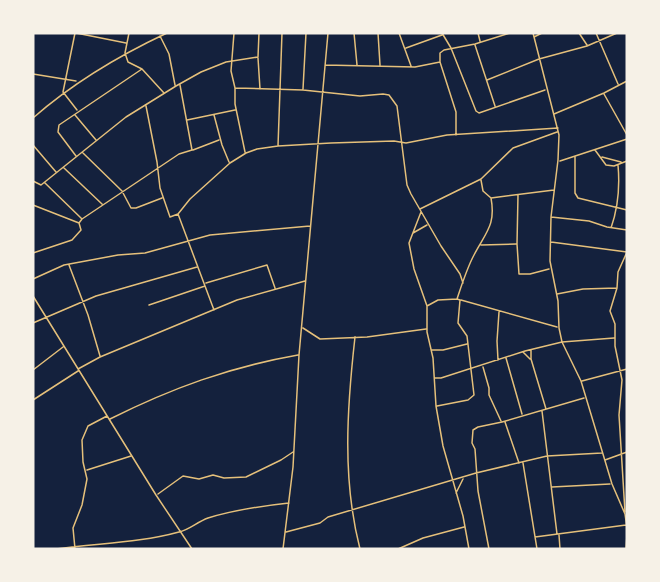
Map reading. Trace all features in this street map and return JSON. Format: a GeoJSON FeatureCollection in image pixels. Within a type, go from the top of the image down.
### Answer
{"type":"FeatureCollection","features":[{"type":"Feature","properties":{"kind":"street"},"geometry":{"type":"LineString","coordinates":[[78,111],[63,92],[76,33],[127,43]]}},
{"type":"Feature","properties":{"kind":"street"},"geometry":{"type":"LineString","coordinates":[[129,33],[125,53],[130,64],[142,69],[165,94]]}},
{"type":"Feature","properties":{"kind":"street"},"geometry":{"type":"LineString","coordinates":[[33,117],[78,82],[125,53],[167,33]]}},
{"type":"Feature","properties":{"kind":"street"},"geometry":{"type":"LineString","coordinates":[[234,33],[231,71],[235,88],[236,110],[246,153]]}},
{"type":"Feature","properties":{"kind":"street"},"geometry":{"type":"LineString","coordinates":[[259,33],[260,89]]}},
{"type":"Feature","properties":{"kind":"street"},"geometry":{"type":"LineString","coordinates":[[278,146],[282,33]]}},
{"type":"Feature","properties":{"kind":"street"},"geometry":{"type":"LineString","coordinates":[[303,90],[306,33]]}},
{"type":"Feature","properties":{"kind":"street"},"geometry":{"type":"LineString","coordinates":[[283,549],[294,451],[305,281],[328,33]]}},
{"type":"Feature","properties":{"kind":"street"},"geometry":{"type":"LineString","coordinates":[[354,33],[357,65]]}},
{"type":"Feature","properties":{"kind":"street"},"geometry":{"type":"LineString","coordinates":[[378,33],[380,67]]}},
{"type":"Feature","properties":{"kind":"street"},"geometry":{"type":"LineString","coordinates":[[399,33],[411,66]]}},
{"type":"Feature","properties":{"kind":"street"},"geometry":{"type":"LineString","coordinates":[[478,33],[480,42]]}},
{"type":"Feature","properties":{"kind":"street"},"geometry":{"type":"LineString","coordinates":[[456,135],[456,112],[440,62],[440,53],[510,33]]}},
{"type":"Feature","properties":{"kind":"street"},"geometry":{"type":"LineString","coordinates":[[532,33],[558,128],[558,162],[551,217],[550,268],[556,294],[559,328],[562,342],[581,381],[612,484],[625,514]]}},
{"type":"Feature","properties":{"kind":"street"},"geometry":{"type":"LineString","coordinates":[[534,37],[542,33]]}},
{"type":"Feature","properties":{"kind":"street"},"geometry":{"type":"LineString","coordinates":[[579,33],[587,46]]}},
{"type":"Feature","properties":{"kind":"street"},"geometry":{"type":"LineString","coordinates":[[596,33],[619,85]]}},
{"type":"Feature","properties":{"kind":"street"},"geometry":{"type":"LineString","coordinates":[[487,80],[539,59],[599,42],[616,33]]}},
{"type":"Feature","properties":{"kind":"street"},"geometry":{"type":"LineString","coordinates":[[406,48],[442,34],[451,48],[476,111],[484,112],[546,90]]}},
{"type":"Feature","properties":{"kind":"street"},"geometry":{"type":"LineString","coordinates":[[160,36],[169,54],[176,86]]}},
{"type":"Feature","properties":{"kind":"street"},"geometry":{"type":"LineString","coordinates":[[475,44],[495,108]]}},
{"type":"Feature","properties":{"kind":"street"},"geometry":{"type":"LineString","coordinates":[[33,182],[39,185],[44,182],[126,117],[204,70],[233,61],[258,57]]}},
{"type":"Feature","properties":{"kind":"street"},"geometry":{"type":"LineString","coordinates":[[325,65],[426,66],[440,62]]}},
{"type":"Feature","properties":{"kind":"street"},"geometry":{"type":"LineString","coordinates":[[77,156],[57,128],[63,121],[142,69]]}},
{"type":"Feature","properties":{"kind":"street"},"geometry":{"type":"LineString","coordinates":[[33,74],[78,82]]}},
{"type":"Feature","properties":{"kind":"street"},"geometry":{"type":"LineString","coordinates":[[554,114],[627,81]]}},
{"type":"Feature","properties":{"kind":"street"},"geometry":{"type":"LineString","coordinates":[[180,84],[192,150]]}},
{"type":"Feature","properties":{"kind":"street"},"geometry":{"type":"LineString","coordinates":[[235,88],[303,90],[360,96],[389,95],[396,102],[407,185],[428,225],[460,274],[463,283]]}},
{"type":"Feature","properties":{"kind":"street"},"geometry":{"type":"LineString","coordinates":[[604,93],[627,135]]}},
{"type":"Feature","properties":{"kind":"street"},"geometry":{"type":"LineString","coordinates":[[146,106],[158,177],[170,217],[178,214],[190,199],[230,163],[246,153],[278,146],[402,142],[456,135],[558,128]]}},
{"type":"Feature","properties":{"kind":"street"},"geometry":{"type":"LineString","coordinates":[[187,120],[236,110]]}},
{"type":"Feature","properties":{"kind":"street"},"geometry":{"type":"LineString","coordinates":[[74,114],[96,140]]}},
{"type":"Feature","properties":{"kind":"street"},"geometry":{"type":"LineString","coordinates":[[214,115],[220,139],[230,163]]}},
{"type":"Feature","properties":{"kind":"street"},"geometry":{"type":"LineString","coordinates":[[469,549],[443,446],[436,406],[426,306],[414,269],[409,243],[420,211],[481,179],[513,148],[558,132]]}},
{"type":"Feature","properties":{"kind":"street"},"geometry":{"type":"LineString","coordinates":[[79,223],[102,204],[179,154],[220,139]]}},
{"type":"Feature","properties":{"kind":"street"},"geometry":{"type":"LineString","coordinates":[[558,162],[627,139]]}},
{"type":"Feature","properties":{"kind":"street"},"geometry":{"type":"LineString","coordinates":[[33,145],[57,173]]}},
{"type":"Feature","properties":{"kind":"street"},"geometry":{"type":"LineString","coordinates":[[594,149],[606,165],[618,165],[627,161]]}},
{"type":"Feature","properties":{"kind":"street"},"geometry":{"type":"LineString","coordinates":[[82,152],[122,191],[131,208],[163,198]]}},
{"type":"Feature","properties":{"kind":"street"},"geometry":{"type":"LineString","coordinates":[[574,157],[575,193],[578,198],[627,210]]}},
{"type":"Feature","properties":{"kind":"street"},"geometry":{"type":"LineString","coordinates":[[601,157],[623,162]]}},
{"type":"Feature","properties":{"kind":"street"},"geometry":{"type":"LineString","coordinates":[[611,228],[617,207],[616,200],[620,182],[618,165]]}},
{"type":"Feature","properties":{"kind":"street"},"geometry":{"type":"LineString","coordinates":[[63,168],[102,204]]}},
{"type":"Feature","properties":{"kind":"street"},"geometry":{"type":"LineString","coordinates":[[436,406],[457,403],[474,394],[467,334],[459,323],[458,299],[473,258],[492,225],[491,198],[483,191],[481,179]]}},
{"type":"Feature","properties":{"kind":"street"},"geometry":{"type":"LineString","coordinates":[[44,182],[82,219]]}},
{"type":"Feature","properties":{"kind":"street"},"geometry":{"type":"LineString","coordinates":[[491,198],[554,190]]}},
{"type":"Feature","properties":{"kind":"street"},"geometry":{"type":"LineString","coordinates":[[518,195],[517,264],[520,275],[550,268]]}},
{"type":"Feature","properties":{"kind":"street"},"geometry":{"type":"LineString","coordinates":[[33,205],[79,223]]}},
{"type":"Feature","properties":{"kind":"street"},"geometry":{"type":"LineString","coordinates":[[178,214],[214,310]]}},
{"type":"Feature","properties":{"kind":"street"},"geometry":{"type":"LineString","coordinates":[[551,217],[588,221],[627,230]]}},
{"type":"Feature","properties":{"kind":"street"},"geometry":{"type":"LineString","coordinates":[[33,253],[76,237],[81,230],[79,223]]}},
{"type":"Feature","properties":{"kind":"street"},"geometry":{"type":"LineString","coordinates":[[412,233],[428,225]]}},
{"type":"Feature","properties":{"kind":"street"},"geometry":{"type":"LineString","coordinates":[[33,279],[57,267],[118,255],[145,253],[222,233],[311,226]]}},
{"type":"Feature","properties":{"kind":"street"},"geometry":{"type":"LineString","coordinates":[[535,537],[627,527],[619,415],[622,380],[614,338],[615,324],[610,311],[617,288],[618,272],[627,252],[550,242]]}},
{"type":"Feature","properties":{"kind":"street"},"geometry":{"type":"LineString","coordinates":[[481,245],[517,244]]}},
{"type":"Feature","properties":{"kind":"street"},"geometry":{"type":"LineString","coordinates":[[69,265],[100,357]]}},
{"type":"Feature","properties":{"kind":"street"},"geometry":{"type":"LineString","coordinates":[[149,305],[267,265],[275,290]]}},
{"type":"Feature","properties":{"kind":"street"},"geometry":{"type":"LineString","coordinates":[[33,323],[83,301],[197,267]]}},
{"type":"Feature","properties":{"kind":"street"},"geometry":{"type":"LineString","coordinates":[[33,400],[100,357],[237,300],[305,281]]}},
{"type":"Feature","properties":{"kind":"street"},"geometry":{"type":"LineString","coordinates":[[556,294],[583,289],[617,288]]}},
{"type":"Feature","properties":{"kind":"street"},"geometry":{"type":"LineString","coordinates":[[33,296],[131,456],[192,549]]}},
{"type":"Feature","properties":{"kind":"street"},"geometry":{"type":"LineString","coordinates":[[426,306],[438,300],[458,299],[559,328]]}},
{"type":"Feature","properties":{"kind":"street"},"geometry":{"type":"LineString","coordinates":[[498,360],[500,311]]}},
{"type":"Feature","properties":{"kind":"street"},"geometry":{"type":"LineString","coordinates":[[302,327],[320,339],[427,328]]}},
{"type":"Feature","properties":{"kind":"street"},"geometry":{"type":"LineString","coordinates":[[355,337],[347,432],[347,470],[360,549]]}},
{"type":"Feature","properties":{"kind":"street"},"geometry":{"type":"LineString","coordinates":[[434,378],[441,378],[531,349],[562,342],[614,338]]}},
{"type":"Feature","properties":{"kind":"street"},"geometry":{"type":"LineString","coordinates":[[431,350],[442,350],[467,344]]}},
{"type":"Feature","properties":{"kind":"street"},"geometry":{"type":"LineString","coordinates":[[33,370],[63,346]]}},
{"type":"Feature","properties":{"kind":"street"},"geometry":{"type":"LineString","coordinates":[[531,349],[531,360],[546,409]]}},
{"type":"Feature","properties":{"kind":"street"},"geometry":{"type":"LineString","coordinates":[[523,352],[531,360]]}},
{"type":"Feature","properties":{"kind":"street"},"geometry":{"type":"LineString","coordinates":[[109,419],[198,380],[272,359],[299,355]]}},
{"type":"Feature","properties":{"kind":"street"},"geometry":{"type":"LineString","coordinates":[[506,357],[522,416]]}},
{"type":"Feature","properties":{"kind":"street"},"geometry":{"type":"LineString","coordinates":[[483,365],[489,395],[502,422]]}},
{"type":"Feature","properties":{"kind":"street"},"geometry":{"type":"LineString","coordinates":[[581,381],[627,369]]}},
{"type":"Feature","properties":{"kind":"street"},"geometry":{"type":"LineString","coordinates":[[489,549],[475,449],[472,443],[473,430],[585,398]]}},
{"type":"Feature","properties":{"kind":"street"},"geometry":{"type":"LineString","coordinates":[[542,411],[560,549]]}},
{"type":"Feature","properties":{"kind":"street"},"geometry":{"type":"LineString","coordinates":[[75,548],[73,528],[82,505],[87,478],[82,440],[84,431],[88,426],[107,416]]}},
{"type":"Feature","properties":{"kind":"street"},"geometry":{"type":"LineString","coordinates":[[505,421],[519,463]]}},
{"type":"Feature","properties":{"kind":"street"},"geometry":{"type":"LineString","coordinates":[[156,495],[183,476],[199,480],[213,475],[224,478],[246,477],[294,451]]}},
{"type":"Feature","properties":{"kind":"street"},"geometry":{"type":"LineString","coordinates":[[605,460],[627,452]]}},
{"type":"Feature","properties":{"kind":"street"},"geometry":{"type":"LineString","coordinates":[[285,532],[318,524],[328,517],[477,473],[547,456],[603,453]]}},
{"type":"Feature","properties":{"kind":"street"},"geometry":{"type":"LineString","coordinates":[[85,471],[131,456]]}},
{"type":"Feature","properties":{"kind":"street"},"geometry":{"type":"LineString","coordinates":[[523,462],[537,549]]}},
{"type":"Feature","properties":{"kind":"street"},"geometry":{"type":"LineString","coordinates":[[455,494],[463,478]]}},
{"type":"Feature","properties":{"kind":"street"},"geometry":{"type":"LineString","coordinates":[[551,487],[612,484]]}},
{"type":"Feature","properties":{"kind":"street"},"geometry":{"type":"LineString","coordinates":[[56,549],[181,532],[210,518],[247,509],[289,503]]}},
{"type":"Feature","properties":{"kind":"street"},"geometry":{"type":"LineString","coordinates":[[398,549],[423,538],[465,527]]}},
{"type":"Feature","properties":{"kind":"street"},"geometry":{"type":"LineString","coordinates":[[626,549],[627,535]]}}]}
